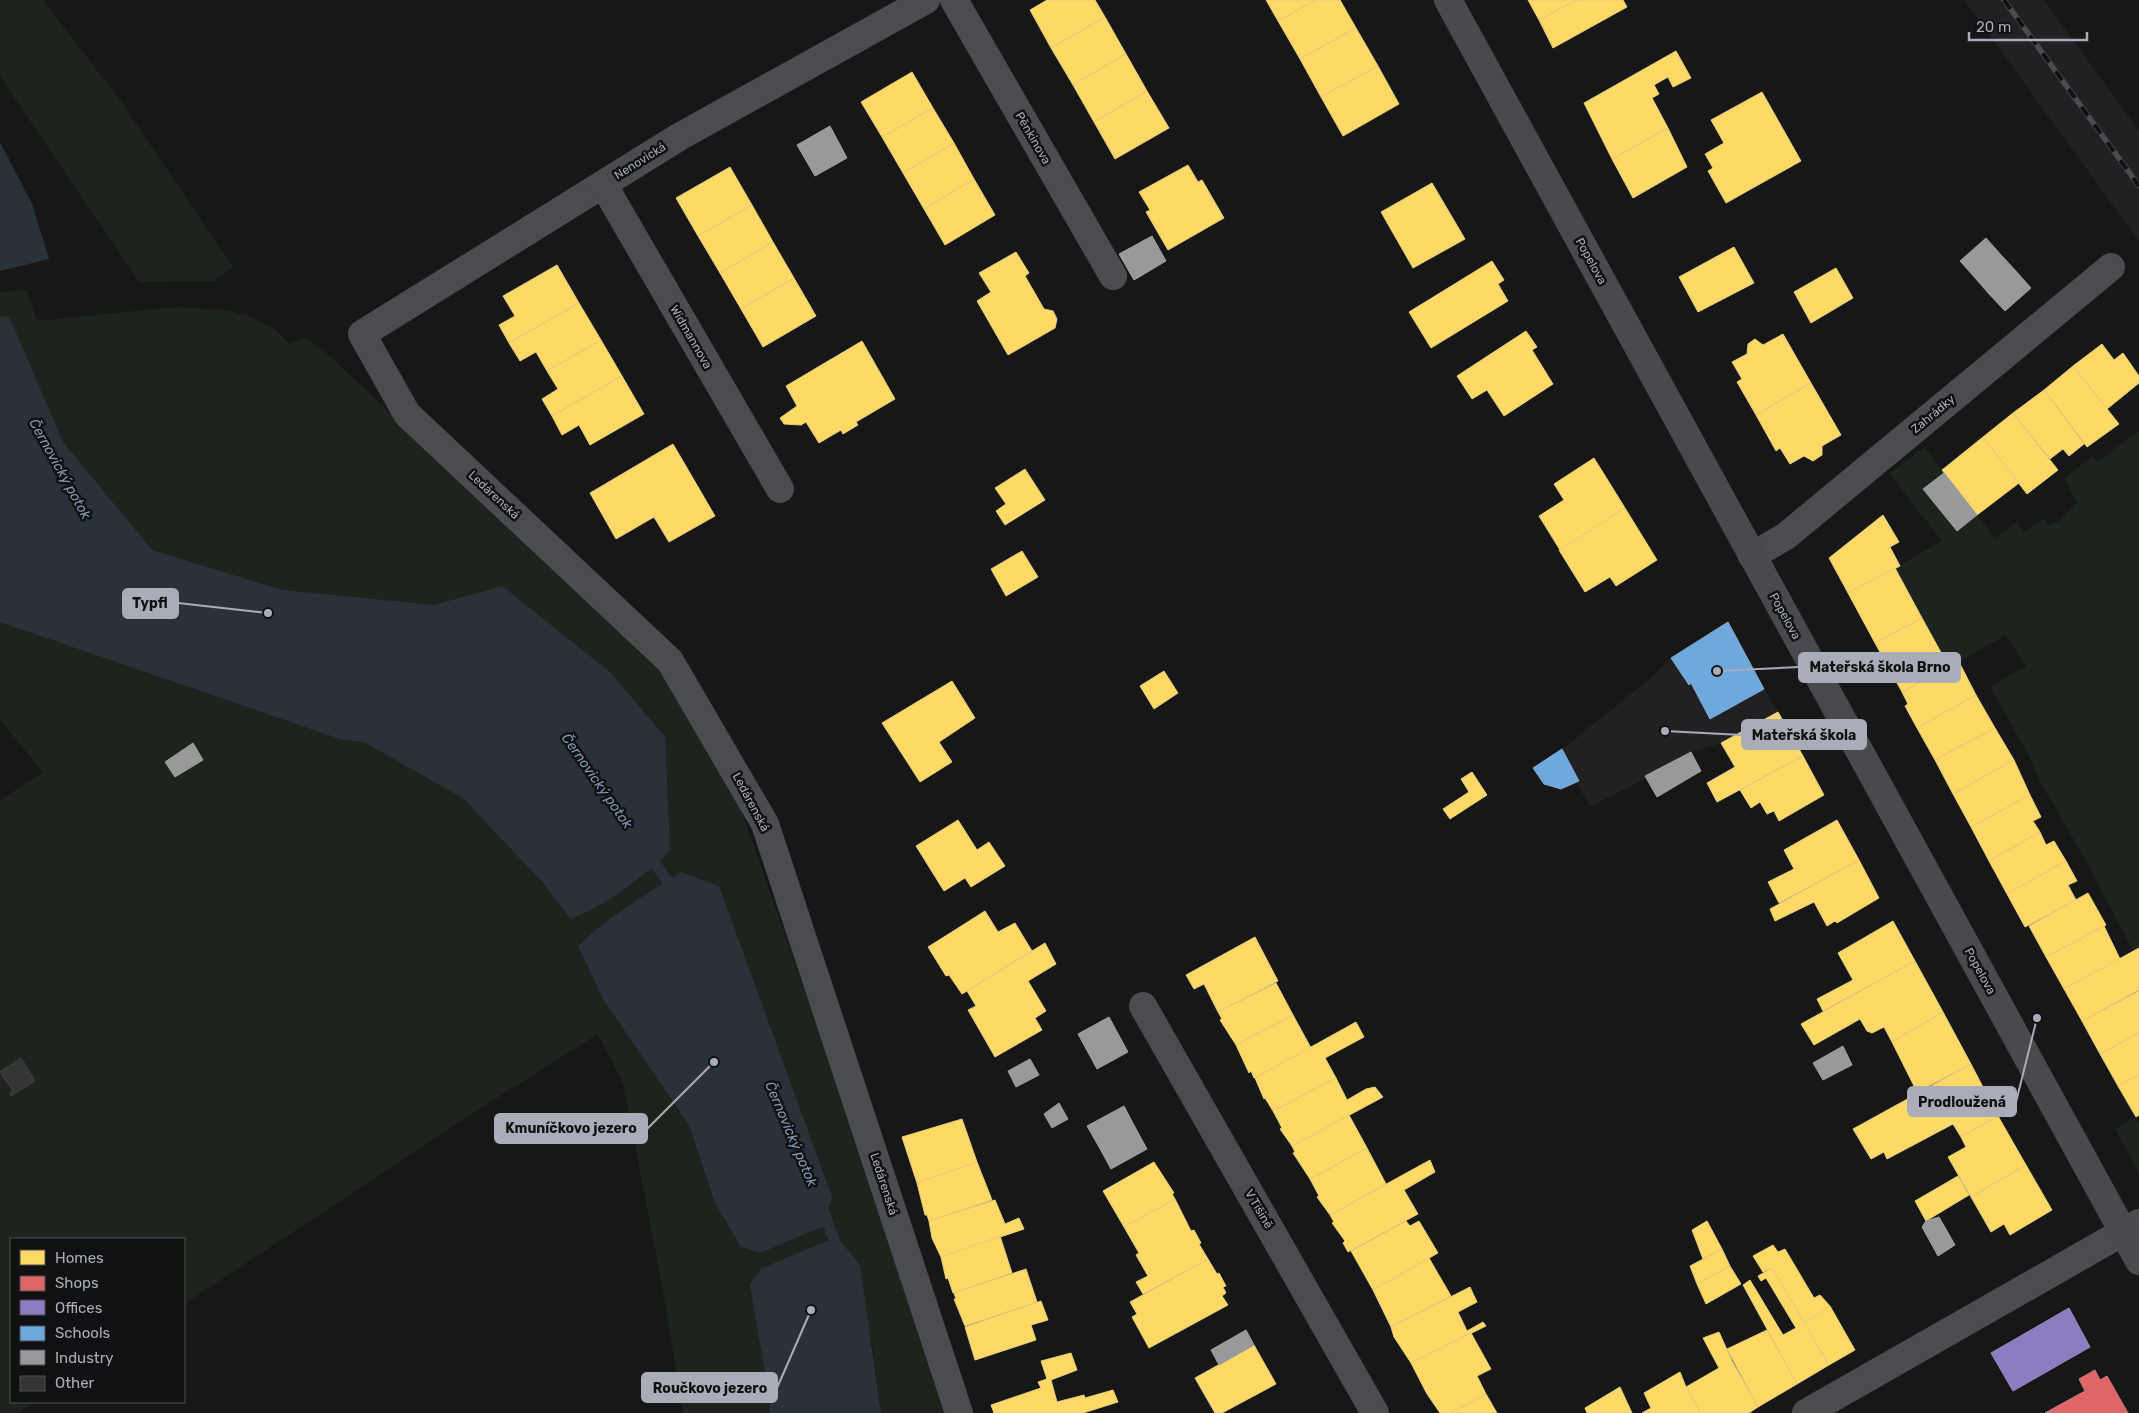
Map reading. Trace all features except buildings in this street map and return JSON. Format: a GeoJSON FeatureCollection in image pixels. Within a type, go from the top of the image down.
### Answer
{"type":"FeatureCollection","features":[{"type":"Feature","properties":{"kind":"street","name":"Nenovická"},"geometry":{"type":"LineString","coordinates":[[362,334],[679,137],[926,0]]}},
{"type":"Feature","properties":{"kind":"street","name":"Pěnkinova"},"geometry":{"type":"LineString","coordinates":[[954,0],[1113,276]]}},
{"type":"Feature","properties":{"kind":"street","name":"Popelova"},"geometry":{"type":"LineString","coordinates":[[1448,0],[1752,556],[2131,1228],[2139,1261]]}},
{"type":"Feature","properties":{"kind":"street","name":"Widmannova"},"geometry":{"type":"LineString","coordinates":[[603,184],[780,489]]}},
{"type":"Feature","properties":{"kind":"street","name":"Zahrádky"},"geometry":{"type":"LineString","coordinates":[[1752,556],[1786,536],[2111,267]]}},
{"type":"Feature","properties":{"kind":"street","name":"Ledárenská"},"geometry":{"type":"LineString","coordinates":[[362,334],[407,414],[670,661],[765,824],[959,1413]]}},
{"type":"Feature","properties":{"kind":"street","name":"V Tišině"},"geometry":{"type":"LineString","coordinates":[[1144,1006],[1374,1413]]}},
{"type":"Feature","properties":{"kind":"street"},"geometry":{"type":"LineString","coordinates":[[1806,1413],[2131,1228]]}},
{"type":"Feature","properties":{"kind":"shaded area"},"geometry":{"type":"Polygon","coordinates":[[[0,0],[43,0],[122,103],[233,267],[213,281],[139,282],[0,76],[0,0]]]}},
{"type":"Feature","properties":{"kind":"shaded area"},"geometry":{"type":"Polygon","coordinates":[[[1964,0],[2044,0],[2139,131],[2139,241],[1964,0]]]}},
{"type":"Feature","properties":{"kind":"shaded area"},"geometry":{"type":"Polygon","coordinates":[[[27,290],[37,321],[176,307],[226,310],[249,316],[276,330],[289,344],[305,337],[331,357],[652,661],[724,761],[922,1323],[951,1413],[881,1413],[871,1336],[837,1237],[762,1268],[770,1413],[683,1413],[664,1296],[623,1083],[598,1034],[476,1111],[185,1303],[185,1238],[10,1238],[10,1403],[33,1403],[18,1413],[0,1413],[0,800],[43,772],[0,720],[0,292],[27,290]],[[681,872],[614,915],[578,946],[603,999],[689,1125],[715,1203],[741,1247],[760,1253],[681,872]]]}},
{"type":"Feature","properties":{"kind":"shaded area"},"geometry":{"type":"Polygon","coordinates":[[[2139,431],[2139,948],[2134,952],[1990,687],[2026,666],[2006,635],[1949,667],[1895,568],[1942,541],[1890,474],[1924,447],[1944,473],[1924,490],[1956,531],[1977,515],[1995,538],[2016,522],[2024,532],[2044,518],[2049,525],[2060,520],[2077,502],[2064,478],[2093,456],[2098,462],[2139,431]]]}},
{"type":"Feature","properties":{"kind":"shaded area"},"geometry":{"type":"Polygon","coordinates":[[[1671,658],[1688,682],[1694,686],[1710,718],[1764,689],[1778,712],[1721,743],[1690,752],[1658,772],[1590,807],[1560,751],[1650,679],[1671,658]]]}},
{"type":"Feature","properties":{"kind":"shaded area"},"geometry":{"type":"Polygon","coordinates":[[[2136,1117],[2139,1124],[2139,1173],[2115,1129],[2136,1117]]]}},
{"type":"Feature","properties":{"kind":"water"},"geometry":{"type":"Polygon","coordinates":[[[0,142],[32,204],[49,259],[0,271],[0,142]]]}},
{"type":"Feature","properties":{"kind":"water"},"geometry":{"type":"Polygon","coordinates":[[[9,316],[63,442],[152,550],[282,590],[434,605],[502,586],[611,673],[665,737],[670,850],[624,889],[598,906],[571,919],[543,883],[464,799],[364,742],[340,739],[0,622],[0,317],[9,316]]]}},
{"type":"Feature","properties":{"kind":"water"},"geometry":{"type":"Polygon","coordinates":[[[681,872],[719,886],[832,1197],[822,1227],[760,1253],[741,1247],[715,1203],[689,1125],[603,999],[578,946],[614,915],[681,872]]]}},
{"type":"Feature","properties":{"kind":"water"},"geometry":{"type":"Polygon","coordinates":[[[837,1237],[860,1265],[881,1413],[770,1413],[768,1390],[750,1284],[762,1268],[837,1237]]]}},
{"type":"Feature","properties":{"kind":"waterway","name":"Černovický potok"},"geometry":{"type":"LineString","coordinates":[[647,852],[675,892]]}},
{"type":"Feature","properties":{"kind":"waterway","name":"Černovický potok"},"geometry":{"type":"LineString","coordinates":[[820,1202],[835,1242],[834,1253]]}},
{"type":"Feature","properties":{"kind":"railway"},"geometry":{"type":"LineString","coordinates":[[2004,0],[2139,186]]}},
{"type":"Feature","properties":{"kind":"place","name":"Typfl"},"geometry":{"type":"Point","coordinates":[268,613]}},
{"type":"Feature","properties":{"kind":"place","name":"Mateřská škola Brno"},"geometry":{"type":"Point","coordinates":[1717,671]}},
{"type":"Feature","properties":{"kind":"place","name":"Mateřská škola"},"geometry":{"type":"Point","coordinates":[1665,731]}},
{"type":"Feature","properties":{"kind":"place","name":"Prodloužená"},"geometry":{"type":"Point","coordinates":[2037,1018]}},
{"type":"Feature","properties":{"kind":"place","name":"Kmuníčkovo jezero"},"geometry":{"type":"Point","coordinates":[714,1062]}},
{"type":"Feature","properties":{"kind":"place","name":"Roučkovo jezero"},"geometry":{"type":"Point","coordinates":[811,1310]}}]}
